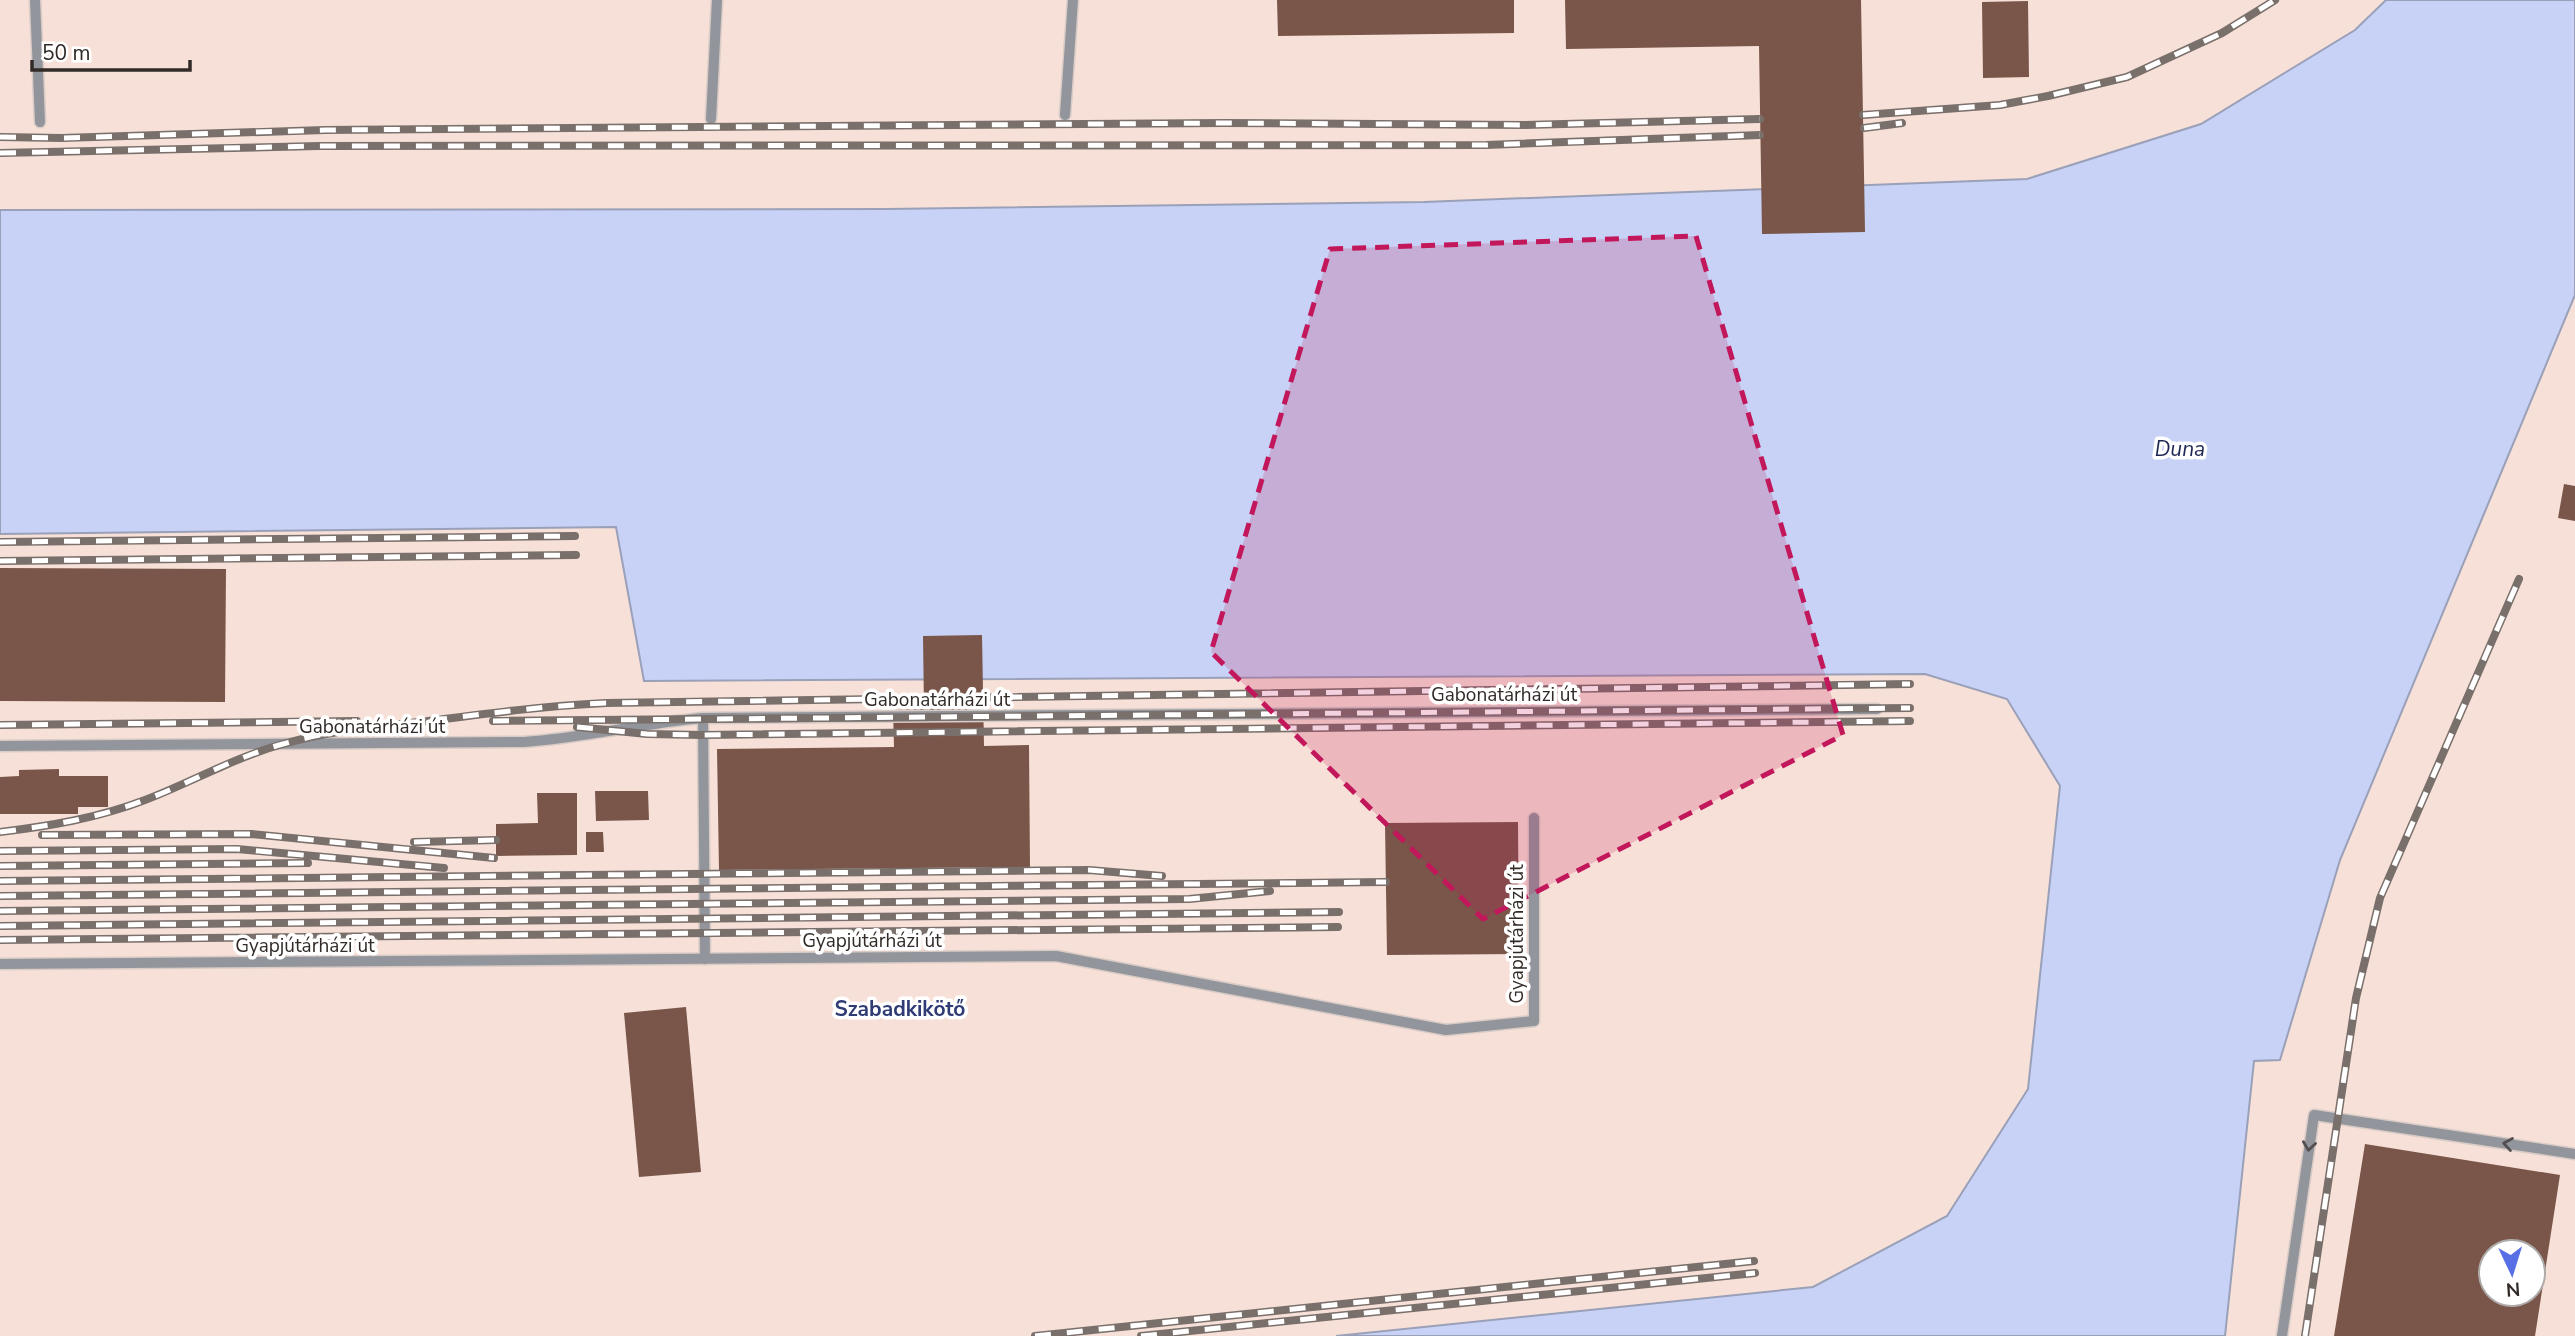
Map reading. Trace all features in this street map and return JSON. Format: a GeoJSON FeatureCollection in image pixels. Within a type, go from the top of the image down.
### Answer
{"type":"FeatureCollection","features":[{"type":"Feature","properties":{"kind":"lane"},"geometry":{"type":"LineString","coordinates":[[35,0],[40,122]]}},
{"type":"Feature","properties":{"kind":"lane"},"geometry":{"type":"LineString","coordinates":[[711,119],[717,0]]}},
{"type":"Feature","properties":{"kind":"lane"},"geometry":{"type":"LineString","coordinates":[[1065,114],[1073,0]]}},
{"type":"Feature","properties":{"kind":"lane","name":"Gabonatárházi út"},"geometry":{"type":"LineString","coordinates":[[0,746],[524,742],[703,718],[1877,709]]}},
{"type":"Feature","properties":{"kind":"lane"},"geometry":{"type":"LineString","coordinates":[[703,718],[705,959]]}},
{"type":"Feature","properties":{"kind":"lane","name":"Gyapjútárházi út"},"geometry":{"type":"LineString","coordinates":[[0,964],[1056,956],[1446,1030],[1534,1021],[1534,818]]}},
{"type":"Feature","properties":{"kind":"lane"},"geometry":{"type":"LineString","coordinates":[[2282,1336],[2314,1115],[2575,1154]]}},
{"type":"Feature","properties":{"kind":"highlighted area"},"geometry":{"type":"Polygon","coordinates":[[[1696,236],[1843,735],[1483,919],[1211,652],[1330,249],[1696,236]]]}},
{"type":"Feature","properties":{"kind":"shaded area"},"geometry":{"type":"Polygon","coordinates":[[[0,0],[2386,0],[2355,30],[2201,124],[2027,179],[1424,202],[886,209],[0,210],[0,0]]]}},
{"type":"Feature","properties":{"kind":"shaded area"},"geometry":{"type":"Polygon","coordinates":[[[2575,295],[2575,1336],[2225,1336],[2254,1061],[2280,1060],[2340,860],[2575,295]]]}},
{"type":"Feature","properties":{"kind":"shaded area"},"geometry":{"type":"Polygon","coordinates":[[[617,527],[644,681],[1925,674],[2007,699],[2060,786],[2028,1090],[1947,1216],[1813,1287],[1336,1336],[0,1336],[0,534],[617,527]]]}},
{"type":"Feature","properties":{"kind":"water","name":"Duna"},"geometry":{"type":"Polygon","coordinates":[[[2386,0],[2575,0],[2575,295],[2340,860],[2280,1060],[2254,1061],[2225,1336],[1336,1336],[1813,1287],[1947,1216],[2028,1089],[2060,786],[2007,699],[1925,674],[644,681],[616,527],[0,534],[0,210],[886,209],[1424,202],[2027,179],[2201,124],[2355,30],[2386,0]]]}},
{"type":"Feature","properties":{"kind":"building"},"geometry":{"type":"Polygon","coordinates":[[[1277,0],[1514,0],[1514,33],[1278,36],[1277,0]]]}},
{"type":"Feature","properties":{"kind":"building"},"geometry":{"type":"Polygon","coordinates":[[[1565,0],[1861,0],[1865,232],[1762,234],[1759,46],[1566,49],[1565,0]]]}},
{"type":"Feature","properties":{"kind":"building"},"geometry":{"type":"Polygon","coordinates":[[[2028,1],[2029,77],[1983,78],[1982,2],[2028,1]]]}},
{"type":"Feature","properties":{"kind":"building"},"geometry":{"type":"Polygon","coordinates":[[[2564,484],[2575,486],[2575,521],[2558,518],[2564,484]]]}},
{"type":"Feature","properties":{"kind":"building"},"geometry":{"type":"Polygon","coordinates":[[[0,568],[226,569],[225,702],[0,701],[0,568]]]}},
{"type":"Feature","properties":{"kind":"building"},"geometry":{"type":"Polygon","coordinates":[[[982,635],[984,746],[1029,745],[1030,867],[719,870],[717,749],[894,747],[893,710],[924,709],[923,636],[982,635]]]}},
{"type":"Feature","properties":{"kind":"building"},"geometry":{"type":"Polygon","coordinates":[[[59,769],[59,776],[108,776],[108,807],[78,807],[78,814],[0,814],[0,777],[19,776],[19,770],[59,769]]]}},
{"type":"Feature","properties":{"kind":"building"},"geometry":{"type":"Polygon","coordinates":[[[595,791],[648,791],[649,820],[596,821],[595,791]]]}},
{"type":"Feature","properties":{"kind":"building"},"geometry":{"type":"Polygon","coordinates":[[[537,793],[577,793],[577,855],[496,856],[496,824],[538,823],[537,793]]]}},
{"type":"Feature","properties":{"kind":"building"},"geometry":{"type":"Polygon","coordinates":[[[1518,822],[1519,954],[1387,955],[1385,823],[1518,822]]]}},
{"type":"Feature","properties":{"kind":"building"},"geometry":{"type":"Polygon","coordinates":[[[586,832],[603,832],[604,852],[586,852],[586,832]]]}},
{"type":"Feature","properties":{"kind":"building"},"geometry":{"type":"Polygon","coordinates":[[[686,1007],[701,1172],[639,1177],[624,1013],[686,1007]]]}},
{"type":"Feature","properties":{"kind":"building"},"geometry":{"type":"Polygon","coordinates":[[[2365,1144],[2560,1175],[2547,1259],[2547,1238],[2477,1238],[2477,1308],[2539,1308],[2535,1336],[2334,1336],[2365,1144]]]}},
{"type":"Feature","properties":{"kind":"railway"},"geometry":{"type":"LineString","coordinates":[[1863,115],[2000,105],[2127,77],[2222,33],[2275,0]]}},
{"type":"Feature","properties":{"kind":"railway"},"geometry":{"type":"LineString","coordinates":[[0,137],[62,138],[325,130],[1224,123],[1525,125],[1760,119]]}},
{"type":"Feature","properties":{"kind":"railway"},"geometry":{"type":"LineString","coordinates":[[1864,128],[1902,123]]}},
{"type":"Feature","properties":{"kind":"railway"},"geometry":{"type":"LineString","coordinates":[[0,153],[319,146],[1486,145],[1760,135]]}},
{"type":"Feature","properties":{"kind":"railway"},"geometry":{"type":"LineString","coordinates":[[0,542],[575,536]]}},
{"type":"Feature","properties":{"kind":"railway"},"geometry":{"type":"LineString","coordinates":[[0,561],[576,555]]}},
{"type":"Feature","properties":{"kind":"railway"},"geometry":{"type":"LineString","coordinates":[[2305,1336],[2356,998],[2380,898],[2519,579]]}},
{"type":"Feature","properties":{"kind":"railway"},"geometry":{"type":"LineString","coordinates":[[0,832],[110,812],[265,749],[300,740],[368,728],[559,706],[606,703],[1910,684]]}},
{"type":"Feature","properties":{"kind":"railway"},"geometry":{"type":"LineString","coordinates":[[493,721],[1910,708]]}},
{"type":"Feature","properties":{"kind":"railway"},"geometry":{"type":"LineString","coordinates":[[0,725],[357,721]]}},
{"type":"Feature","properties":{"kind":"railway"},"geometry":{"type":"LineString","coordinates":[[577,727],[647,734],[703,735],[1910,721]]}},
{"type":"Feature","properties":{"kind":"railway"},"geometry":{"type":"LineString","coordinates":[[42,835],[252,834],[494,858]]}},
{"type":"Feature","properties":{"kind":"railway"},"geometry":{"type":"LineString","coordinates":[[414,842],[496,840]]}},
{"type":"Feature","properties":{"kind":"railway"},"geometry":{"type":"LineString","coordinates":[[0,851],[237,849],[444,868]]}},
{"type":"Feature","properties":{"kind":"railway"},"geometry":{"type":"LineString","coordinates":[[0,866],[308,863]]}},
{"type":"Feature","properties":{"kind":"railway"},"geometry":{"type":"LineString","coordinates":[[0,881],[1089,870],[1162,876]]}},
{"type":"Feature","properties":{"kind":"railway"},"geometry":{"type":"LineString","coordinates":[[0,896],[1386,882]]}},
{"type":"Feature","properties":{"kind":"railway"},"geometry":{"type":"LineString","coordinates":[[0,911],[1189,899],[1270,891]]}},
{"type":"Feature","properties":{"kind":"railway"},"geometry":{"type":"LineString","coordinates":[[0,926],[1339,912]]}},
{"type":"Feature","properties":{"kind":"railway"},"geometry":{"type":"LineString","coordinates":[[0,940],[1338,927]]}},
{"type":"Feature","properties":{"kind":"railway"},"geometry":{"type":"LineString","coordinates":[[1035,1336],[1754,1261]]}},
{"type":"Feature","properties":{"kind":"railway"},"geometry":{"type":"LineString","coordinates":[[1141,1336],[1755,1273]]}},
{"type":"Feature","properties":{"kind":"district","name":"Szabadkikötő"},"geometry":{"type":"Point","coordinates":[900,1009]}}]}
